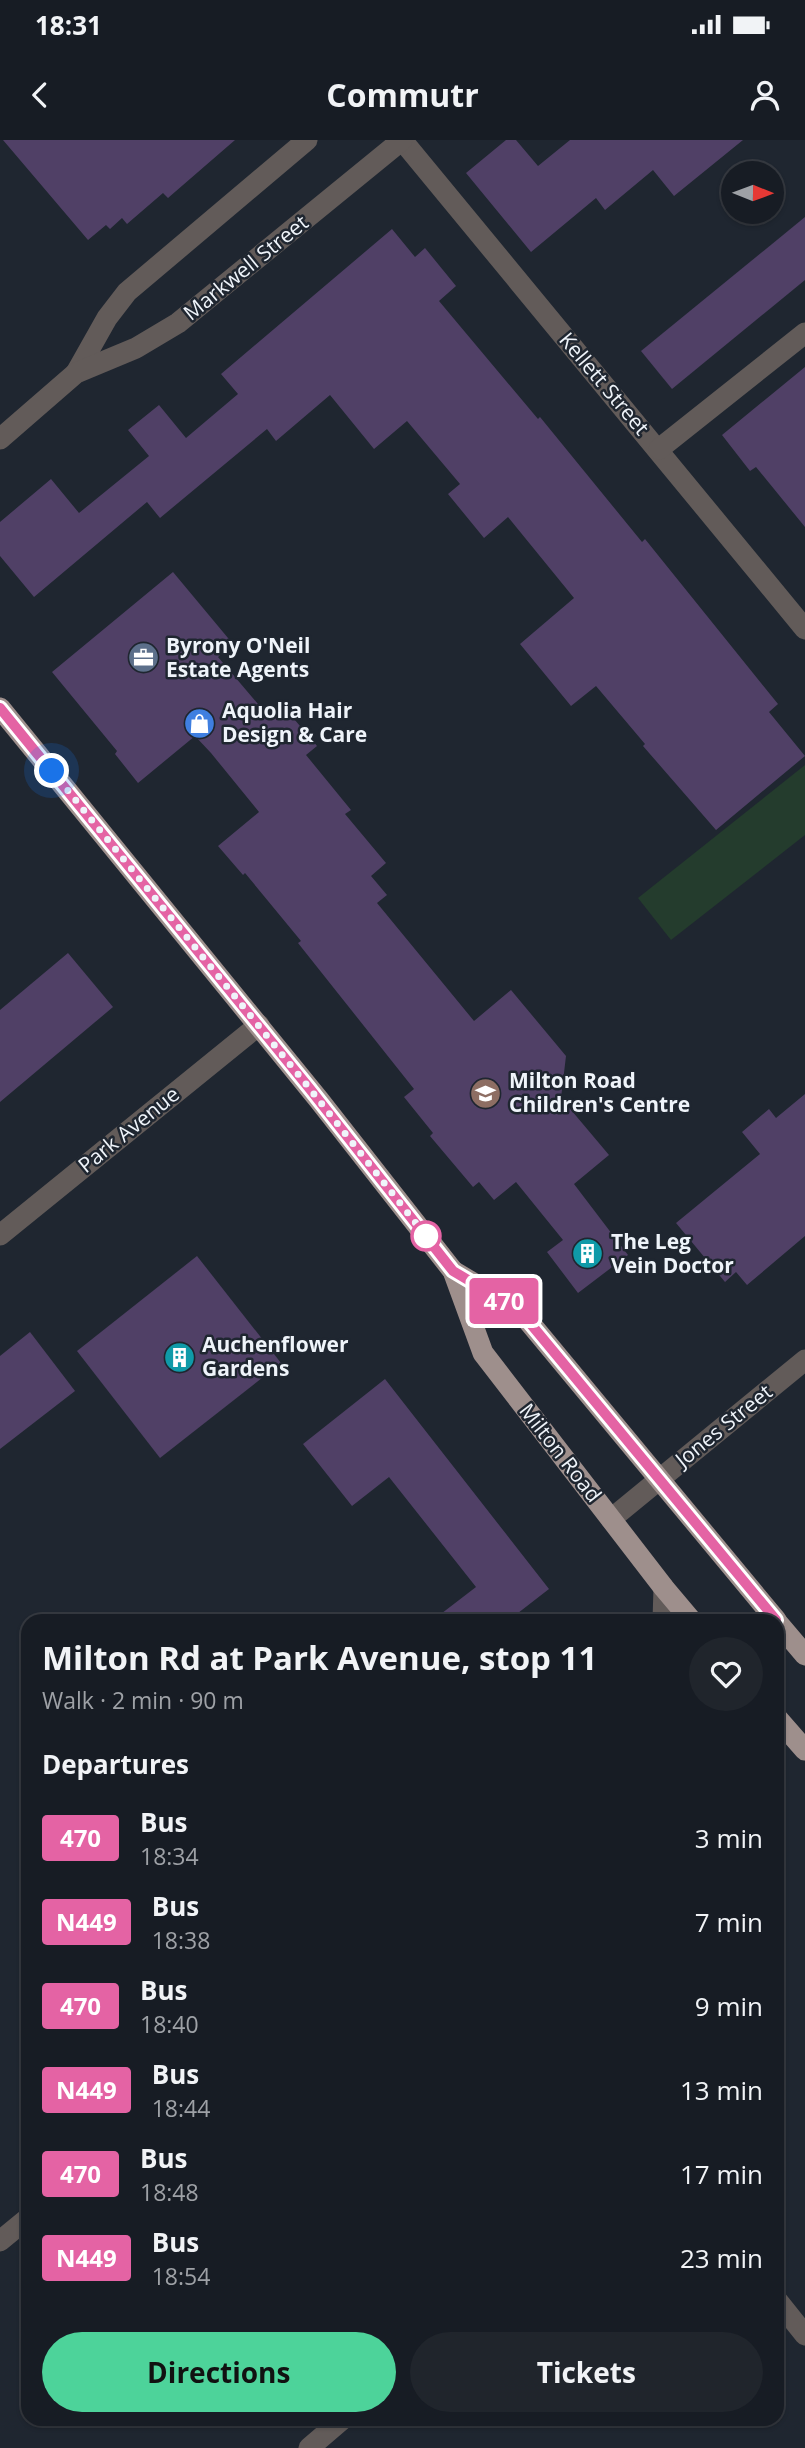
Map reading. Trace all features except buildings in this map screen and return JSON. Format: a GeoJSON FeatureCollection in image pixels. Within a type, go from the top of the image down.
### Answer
{"type":"FeatureCollection","features":[{"type":"Feature","properties":{"kind":"main road","name":"Milton Road"},"geometry":{"type":"LineString","coordinates":[[0,708],[259,1026],[453,1271],[483,1353],[686,1614]]}},
{"type":"Feature","properties":{"kind":"main road","name":"Milton Road"},"geometry":{"type":"LineString","coordinates":[[453,1271],[520,1311],[770,1614]]}},
{"type":"Feature","properties":{"kind":"main road","name":"Milton Road"},"geometry":{"type":"LineString","coordinates":[[784,1630],[805,1655]]}},
{"type":"Feature","properties":{"kind":"main road"},"geometry":{"type":"LineString","coordinates":[[784,1726],[805,1750]]}},
{"type":"Feature","properties":{"kind":"street","name":"Markwell Street"},"geometry":{"type":"LineString","coordinates":[[76,373],[107,318],[127,292],[307,140]]}},
{"type":"Feature","properties":{"kind":"street","name":"Markwell Street"},"geometry":{"type":"LineString","coordinates":[[0,439],[76,373],[136,348],[178,323],[402,140]]}},
{"type":"Feature","properties":{"kind":"street","name":"Kellett Street"},"geometry":{"type":"LineString","coordinates":[[402,140],[805,629]]}},
{"type":"Feature","properties":{"kind":"street"},"geometry":{"type":"LineString","coordinates":[[659,449],[805,333]]}},
{"type":"Feature","properties":{"kind":"street","name":"Park Avenue"},"geometry":{"type":"LineString","coordinates":[[0,1235],[259,1026]]}},
{"type":"Feature","properties":{"kind":"street","name":"Jones Street"},"geometry":{"type":"LineString","coordinates":[[611,1519],[805,1360]]}},
{"type":"Feature","properties":{"kind":"street"},"geometry":{"type":"LineString","coordinates":[[663,1614],[664,1588]]}},
{"type":"Feature","properties":{"kind":"street"},"geometry":{"type":"LineString","coordinates":[[0,2241],[21,2224]]}},
{"type":"Feature","properties":{"kind":"street"},"geometry":{"type":"LineString","coordinates":[[784,2309],[805,2335]]}},
{"type":"Feature","properties":{"kind":"street"},"geometry":{"type":"LineString","coordinates":[[309,2448],[335,2426]]}},
{"type":"Feature","properties":{"kind":"green space"},"geometry":{"type":"Polygon","coordinates":[[[805,765],[805,835],[671,940],[638,898],[805,765]]]}},
{"type":"Feature","properties":{"kind":"bus line","name":"470"},"geometry":{"type":"LineString","coordinates":[[0,708],[208,961],[453,1271],[520,1311],[771,1614]]}},
{"type":"Feature","properties":{"kind":"place","name":"Byrony O'Neil Estate Agents"},"geometry":{"type":"Point","coordinates":[143,658]}},
{"type":"Feature","properties":{"kind":"place","name":"Aquolia Hair Design & Care"},"geometry":{"type":"Point","coordinates":[199,723]}},
{"type":"Feature","properties":{"kind":"place","name":"Milton Road Children's Centre"},"geometry":{"type":"Point","coordinates":[486,1093]}},
{"type":"Feature","properties":{"kind":"place","name":"The Leg Vein Doctor"},"geometry":{"type":"Point","coordinates":[588,1254]}},
{"type":"Feature","properties":{"kind":"place","name":"Auchenflower Gardens"},"geometry":{"type":"Point","coordinates":[179,1357]}},
{"type":"Feature","properties":{"kind":"route"},"geometry":{"type":"LineString","coordinates":[[52,771],[208,961],[426,1236]]}}]}
